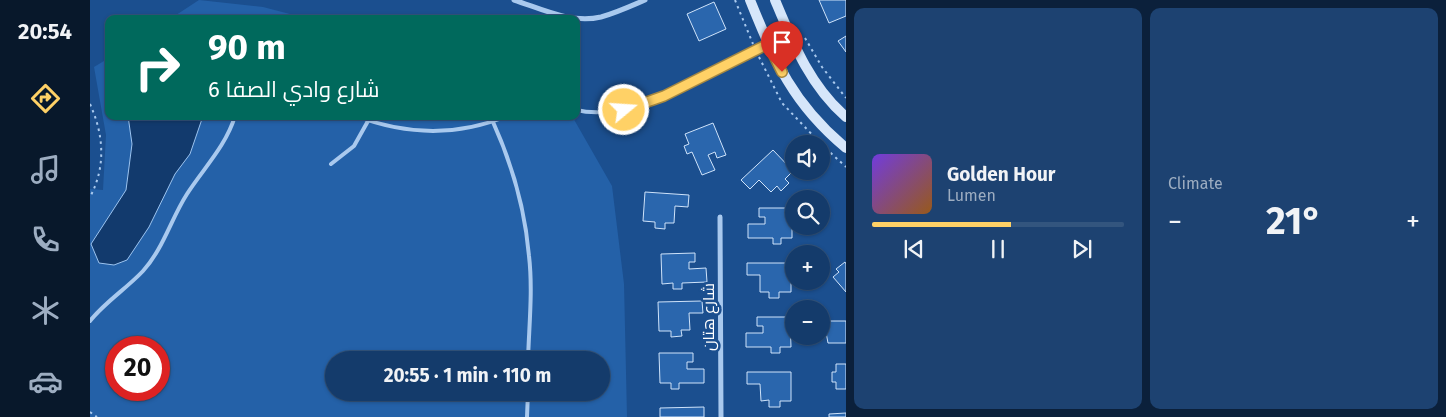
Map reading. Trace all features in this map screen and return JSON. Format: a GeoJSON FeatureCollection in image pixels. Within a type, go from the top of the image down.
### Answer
{"type":"FeatureCollection","features":[{"type":"Feature","properties":{"kind":"main road"},"geometry":{"type":"LineString","coordinates":[[750,0],[779,69],[804,105],[846,148]]}},
{"type":"Feature","properties":{"kind":"main road"},"geometry":{"type":"LineString","coordinates":[[774,0],[799,57],[811,77],[824,95],[846,117]]}},
{"type":"Feature","properties":{"kind":"street"},"geometry":{"type":"LineString","coordinates":[[514,0],[557,15]]}},
{"type":"Feature","properties":{"kind":"street"},"geometry":{"type":"LineString","coordinates":[[580,18],[602,17],[646,0]]}},
{"type":"Feature","properties":{"kind":"street","name":"شارع هتان"},"geometry":{"type":"LineString","coordinates":[[720,217],[721,417]]}},
{"type":"Feature","properties":{"kind":"lane"},"geometry":{"type":"LineString","coordinates":[[580,110],[610,112],[638,107],[768,44]]}},
{"type":"Feature","properties":{"kind":"lane"},"geometry":{"type":"LineString","coordinates":[[91,319],[101,308],[127,288],[154,256],[185,196],[212,160],[233,120]]}},
{"type":"Feature","properties":{"kind":"lane"},"geometry":{"type":"LineString","coordinates":[[331,164],[354,146],[368,121],[394,128],[432,132],[473,128],[498,120]]}},
{"type":"Feature","properties":{"kind":"lane"},"geometry":{"type":"LineString","coordinates":[[493,122],[508,155],[522,207],[529,256],[528,351]]}},
{"type":"Feature","properties":{"kind":"lane"},"geometry":{"type":"LineString","coordinates":[[527,417],[528,401]]}},
{"type":"Feature","properties":{"kind":"path"},"geometry":{"type":"LineString","coordinates":[[803,36],[822,67],[846,98]]}},
{"type":"Feature","properties":{"kind":"path"},"geometry":{"type":"LineString","coordinates":[[90,104],[100,133],[102,152],[99,175],[90,198]]}},
{"type":"Feature","properties":{"kind":"path"},"geometry":{"type":"LineString","coordinates":[[830,152],[846,167]]}},
{"type":"Feature","properties":{"kind":"path"},"geometry":{"type":"LineString","coordinates":[[90,412],[97,417]]}},
{"type":"Feature","properties":{"kind":"shaded area"},"geometry":{"type":"Polygon","coordinates":[[[199,0],[263,7],[294,15],[176,15],[199,0]]]}},
{"type":"Feature","properties":{"kind":"shaded area"},"geometry":{"type":"Polygon","coordinates":[[[105,60],[105,120],[574,120],[612,186],[624,284],[627,417],[90,417],[90,189],[103,190],[106,135],[94,67],[105,60]]]}},
{"type":"Feature","properties":{"kind":"shaded area"},"geometry":{"type":"Polygon","coordinates":[[[129,120],[202,120],[190,154],[175,174],[149,227],[127,260],[114,265],[99,263],[91,244],[126,190],[132,144],[129,120]]]}},
{"type":"Feature","properties":{"kind":"building"},"geometry":{"type":"Polygon","coordinates":[[[819,0],[846,0],[846,16],[829,23],[819,0]]]}},
{"type":"Feature","properties":{"kind":"building"},"geometry":{"type":"Polygon","coordinates":[[[714,2],[726,29],[699,41],[687,14],[714,2]]]}},
{"type":"Feature","properties":{"kind":"building"},"geometry":{"type":"Polygon","coordinates":[[[846,36],[846,52],[838,41],[846,36]]]}},
{"type":"Feature","properties":{"kind":"building"},"geometry":{"type":"Polygon","coordinates":[[[713,123],[726,155],[717,158],[715,152],[708,155],[715,170],[702,175],[692,152],[687,154],[684,146],[689,144],[685,134],[713,123]]]}},
{"type":"Feature","properties":{"kind":"building"},"geometry":{"type":"Polygon","coordinates":[[[773,150],[785,163],[785,180],[789,183],[781,191],[777,186],[771,192],[759,180],[750,189],[741,180],[773,150]]]}},
{"type":"Feature","properties":{"kind":"building"},"geometry":{"type":"Polygon","coordinates":[[[645,192],[689,195],[688,207],[675,206],[674,223],[665,223],[665,229],[655,228],[655,222],[643,221],[645,192]]]}},
{"type":"Feature","properties":{"kind":"building"},"geometry":{"type":"Polygon","coordinates":[[[759,208],[785,208],[785,235],[792,235],[792,238],[781,238],[781,244],[773,244],[773,238],[748,238],[748,224],[765,224],[765,217],[759,217],[759,208]]]}},
{"type":"Feature","properties":{"kind":"building"},"geometry":{"type":"Polygon","coordinates":[[[695,253],[695,262],[689,262],[689,269],[706,268],[707,282],[682,283],[682,289],[673,289],[673,283],[662,284],[661,254],[695,253]]]}},
{"type":"Feature","properties":{"kind":"building"},"geometry":{"type":"Polygon","coordinates":[[[845,262],[846,292],[833,277],[839,272],[836,269],[845,262]]]}},
{"type":"Feature","properties":{"kind":"building"},"geometry":{"type":"Polygon","coordinates":[[[747,263],[785,263],[785,290],[791,290],[791,292],[779,292],[779,298],[769,298],[769,292],[760,292],[760,275],[747,275],[747,263]]]}},
{"type":"Feature","properties":{"kind":"building"},"geometry":{"type":"Polygon","coordinates":[[[702,301],[703,313],[689,313],[690,330],[681,330],[682,336],[671,337],[671,331],[659,331],[658,302],[702,301]]]}},
{"type":"Feature","properties":{"kind":"building"},"geometry":{"type":"Polygon","coordinates":[[[757,317],[785,317],[785,345],[791,345],[791,347],[780,347],[780,353],[771,353],[771,347],[746,347],[746,333],[763,333],[763,326],[757,326],[757,317]]]}},
{"type":"Feature","properties":{"kind":"building"},"geometry":{"type":"Polygon","coordinates":[[[830,321],[846,321],[846,343],[830,343],[830,321]]]}},
{"type":"Feature","properties":{"kind":"building"},"geometry":{"type":"Polygon","coordinates":[[[659,353],[693,353],[693,362],[687,362],[687,369],[704,369],[704,383],[679,383],[679,389],[671,389],[671,383],[660,383],[659,353]]]}},
{"type":"Feature","properties":{"kind":"building"},"geometry":{"type":"Polygon","coordinates":[[[836,364],[846,364],[846,389],[836,389],[836,382],[832,382],[832,372],[836,372],[836,364]]]}},
{"type":"Feature","properties":{"kind":"building"},"geometry":{"type":"Polygon","coordinates":[[[747,372],[791,372],[791,401],[780,401],[780,407],[769,407],[769,400],[761,401],[760,384],[747,384],[747,372]]]}},
{"type":"Feature","properties":{"kind":"building"},"geometry":{"type":"Polygon","coordinates":[[[704,407],[704,417],[660,417],[660,408],[704,407]]]}},
{"type":"Feature","properties":{"kind":"building"},"geometry":{"type":"Polygon","coordinates":[[[846,413],[846,417],[829,417],[829,414],[846,413]]]}},
{"type":"Feature","properties":{"kind":"route"},"geometry":{"type":"LineString","coordinates":[[624,110],[638,107],[664,96],[768,44],[775,62],[782,72]]}}]}
